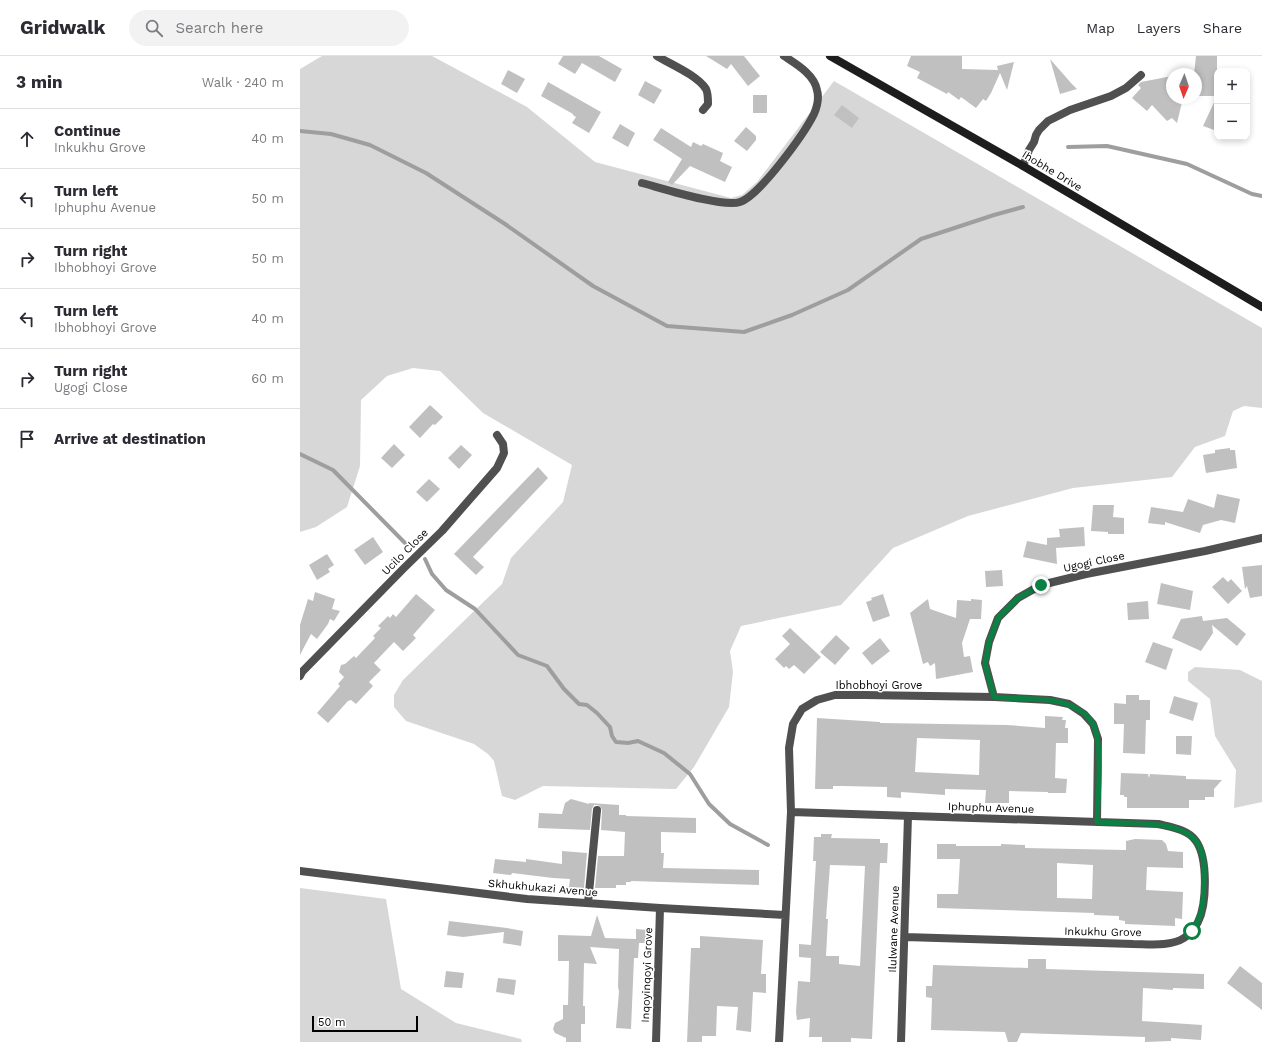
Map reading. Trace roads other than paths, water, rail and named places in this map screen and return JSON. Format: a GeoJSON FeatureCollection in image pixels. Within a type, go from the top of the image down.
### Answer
{"type":"FeatureCollection","features":[{"type":"Feature","properties":{"kind":"street"},"geometry":{"type":"LineString","coordinates":[[657,56],[695,78],[703,85],[707,90],[708,104],[703,110]]}},
{"type":"Feature","properties":{"kind":"street"},"geometry":{"type":"LineString","coordinates":[[642,183],[718,202],[734,203],[740,202],[749,197],[763,184],[791,149],[814,113],[817,101],[818,91],[809,75],[784,56]]}},
{"type":"Feature","properties":{"kind":"street","name":"Ihobhe Drive"},"geometry":{"type":"LineString","coordinates":[[830,56],[1023,166],[1262,307]]}},
{"type":"Feature","properties":{"kind":"street"},"geometry":{"type":"LineString","coordinates":[[1023,166],[1036,135],[1048,121],[1070,110],[1111,96],[1126,88],[1140,75]]}},
{"type":"Feature","properties":{"kind":"street","name":"Ucilo Close"},"geometry":{"type":"LineString","coordinates":[[300,676],[302,672],[442,531],[497,468],[504,453],[504,444],[497,435]]}},
{"type":"Feature","properties":{"kind":"street","name":"Ugogi Close"},"geometry":{"type":"LineString","coordinates":[[994,697],[985,664],[989,642],[998,618],[1018,598],[1041,585],[1086,574],[1205,551],[1262,538]]}},
{"type":"Feature","properties":{"kind":"street","name":"Ibhobhoyi Grove"},"geometry":{"type":"LineString","coordinates":[[779,1042],[790,812],[789,748],[795,720],[802,709],[817,700],[835,695],[994,697],[1050,700],[1069,704],[1084,714],[1093,724],[1098,739],[1097,822]]}},
{"type":"Feature","properties":{"kind":"street"},"geometry":{"type":"LineString","coordinates":[[588,903],[597,810]]}},
{"type":"Feature","properties":{"kind":"street","name":"Iphuphu Avenue"},"geometry":{"type":"LineString","coordinates":[[790,812],[1158,824],[1189,834]]}},
{"type":"Feature","properties":{"kind":"street","name":"Ilulwane Avenue"},"geometry":{"type":"LineString","coordinates":[[901,1042],[906,937],[908,816]]}},
{"type":"Feature","properties":{"kind":"street","name":"Inkukhu Grove"},"geometry":{"type":"LineString","coordinates":[[906,937],[1133,944],[1164,944],[1177,942],[1192,931],[1198,922],[1203,908],[1204,874],[1202,855],[1196,841],[1189,834]]}},
{"type":"Feature","properties":{"kind":"street","name":"Skhukhukazi Avenue"},"geometry":{"type":"LineString","coordinates":[[300,871],[527,899],[785,915]]}},
{"type":"Feature","properties":{"kind":"street","name":"Inqoyinqoyi Grove"},"geometry":{"type":"LineString","coordinates":[[656,1042],[660,908]]}},
{"type":"Feature","properties":{"kind":"waterway"},"geometry":{"type":"LineString","coordinates":[[300,131],[331,134],[370,145],[426,173],[505,224],[593,286],[667,326],[744,332],[792,315],[848,290],[921,239],[1023,207]]}},
{"type":"Feature","properties":{"kind":"waterway"},"geometry":{"type":"LineString","coordinates":[[1068,147],[1107,146],[1187,164],[1252,194],[1262,196]]}},
{"type":"Feature","properties":{"kind":"waterway"},"geometry":{"type":"LineString","coordinates":[[300,454],[333,470],[405,543]]}},
{"type":"Feature","properties":{"kind":"waterway"},"geometry":{"type":"LineString","coordinates":[[425,559],[432,574],[446,590],[475,609],[518,655],[547,666],[564,689],[579,704],[587,705],[610,727],[612,736],[616,742],[628,743],[638,741],[664,753],[690,774],[709,804],[730,824],[768,845]]}}]}
